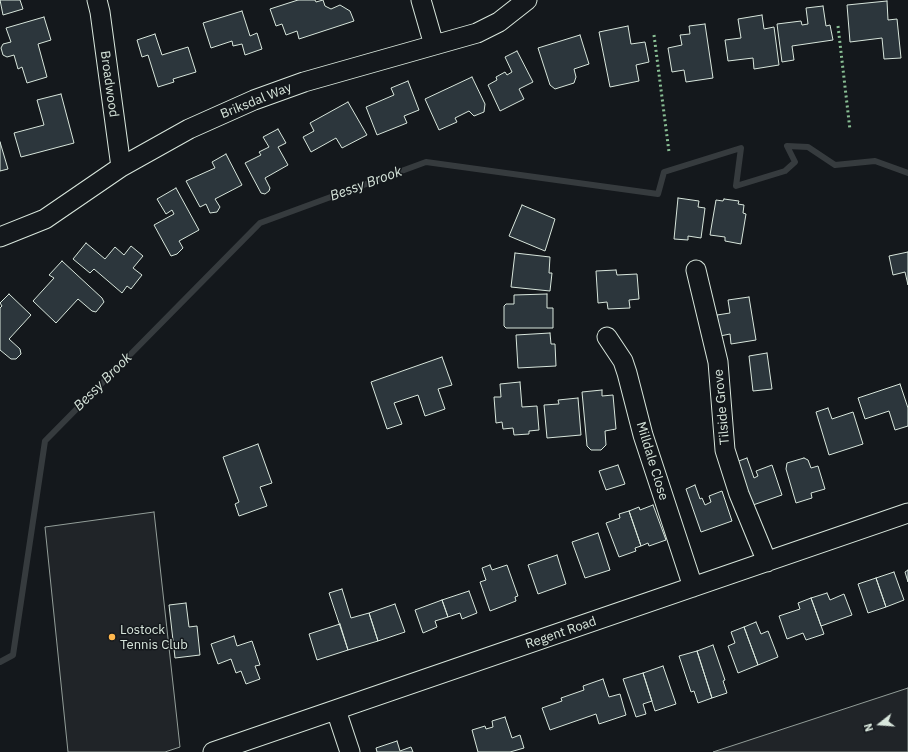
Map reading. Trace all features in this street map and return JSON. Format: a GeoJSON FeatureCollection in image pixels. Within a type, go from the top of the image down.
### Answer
{"type":"FeatureCollection","features":[{"type":"Feature","properties":{"kind":"street","name":"Broadwood"},"geometry":{"type":"LineString","coordinates":[[97,0],[100,12],[120,167]]}},
{"type":"Feature","properties":{"kind":"street"},"geometry":{"type":"LineString","coordinates":[[421,0],[434,45]]}},
{"type":"Feature","properties":{"kind":"street","name":"Briksdal Way"},"geometry":{"type":"LineString","coordinates":[[0,237],[45,219],[120,167],[189,129],[254,100],[304,82],[477,33],[499,22],[527,0]]}},
{"type":"Feature","properties":{"kind":"street","name":"Tilside Grove"},"geometry":{"type":"LineString","coordinates":[[696,270],[718,362],[725,450],[739,494],[767,562]]}},
{"type":"Feature","properties":{"kind":"street","name":"Milldale Close"},"geometry":{"type":"LineString","coordinates":[[607,337],[623,361],[644,435],[693,587]]}},
{"type":"Feature","properties":{"kind":"street","name":"Regent Road"},"geometry":{"type":"LineString","coordinates":[[213,752],[908,513]]}},
{"type":"Feature","properties":{"kind":"street"},"geometry":{"type":"LineString","coordinates":[[336,710],[350,752]]}},
{"type":"Feature","properties":{"kind":"shaded area","name":"Lostock Tennis Club"},"geometry":{"type":"Polygon","coordinates":[[[154,512],[180,747],[165,752],[68,752],[45,527],[154,512]]]}},
{"type":"Feature","properties":{"kind":"shaded area"},"geometry":{"type":"Polygon","coordinates":[[[908,688],[908,752],[713,752],[908,688]]]}},
{"type":"Feature","properties":{"kind":"building"},"geometry":{"type":"Polygon","coordinates":[[[0,0],[20,0],[23,9],[3,15],[0,0]]]}},
{"type":"Feature","properties":{"kind":"building"},"geometry":{"type":"Polygon","coordinates":[[[298,0],[315,0],[316,2],[323,0],[325,6],[331,9],[340,5],[350,11],[354,21],[299,39],[297,31],[286,35],[282,24],[276,26],[270,9],[298,0]]]}},
{"type":"Feature","properties":{"kind":"building"},"geometry":{"type":"Polygon","coordinates":[[[887,1],[888,20],[897,19],[901,58],[884,59],[882,38],[850,42],[847,5],[887,1]]]}},
{"type":"Feature","properties":{"kind":"building"},"geometry":{"type":"Polygon","coordinates":[[[823,6],[826,26],[830,25],[833,40],[792,46],[794,60],[782,62],[777,24],[801,21],[802,25],[808,24],[806,8],[823,6]]]}},
{"type":"Feature","properties":{"kind":"building"},"geometry":{"type":"Polygon","coordinates":[[[242,11],[250,36],[257,33],[262,49],[245,55],[242,44],[233,46],[232,41],[211,48],[203,23],[242,11]]]}},
{"type":"Feature","properties":{"kind":"building"},"geometry":{"type":"Polygon","coordinates":[[[762,15],[764,29],[774,27],[779,65],[754,69],[753,58],[728,61],[725,40],[741,38],[738,19],[762,15]]]}},
{"type":"Feature","properties":{"kind":"building"},"geometry":{"type":"Polygon","coordinates":[[[44,17],[51,40],[38,44],[47,77],[27,83],[22,67],[18,69],[14,55],[7,57],[3,55],[1,48],[3,44],[11,42],[6,28],[44,17]]]}},
{"type":"Feature","properties":{"kind":"building"},"geometry":{"type":"Polygon","coordinates":[[[705,24],[713,78],[686,82],[684,70],[672,72],[668,48],[682,45],[680,35],[690,34],[689,26],[705,24]]]}},
{"type":"Feature","properties":{"kind":"building"},"geometry":{"type":"Polygon","coordinates":[[[628,26],[631,44],[645,42],[649,62],[636,65],[639,81],[610,87],[599,32],[628,26]]]}},
{"type":"Feature","properties":{"kind":"building"},"geometry":{"type":"Polygon","coordinates":[[[155,34],[162,55],[188,47],[196,72],[173,79],[174,82],[158,87],[148,55],[142,57],[137,40],[155,34]]]}},
{"type":"Feature","properties":{"kind":"building"},"geometry":{"type":"Polygon","coordinates":[[[580,35],[589,64],[574,69],[576,77],[574,83],[555,89],[550,85],[538,48],[580,35]]]}},
{"type":"Feature","properties":{"kind":"building"},"geometry":{"type":"Polygon","coordinates":[[[517,51],[533,82],[519,89],[524,99],[500,111],[488,85],[497,80],[496,77],[505,72],[507,75],[512,72],[505,57],[517,51]]]}},
{"type":"Feature","properties":{"kind":"building"},"geometry":{"type":"Polygon","coordinates":[[[472,77],[485,104],[484,112],[474,116],[469,111],[455,118],[457,122],[439,130],[425,99],[472,77]]]}},
{"type":"Feature","properties":{"kind":"building"},"geometry":{"type":"Polygon","coordinates":[[[408,81],[419,110],[404,116],[407,123],[377,135],[366,107],[394,95],[391,88],[408,81]]]}},
{"type":"Feature","properties":{"kind":"building"},"geometry":{"type":"Polygon","coordinates":[[[61,94],[74,143],[21,157],[14,133],[44,125],[37,100],[61,94]]]}},
{"type":"Feature","properties":{"kind":"building"},"geometry":{"type":"Polygon","coordinates":[[[348,102],[367,135],[342,148],[336,138],[311,152],[303,137],[314,131],[310,123],[348,102]]]}},
{"type":"Feature","properties":{"kind":"building"},"geometry":{"type":"Polygon","coordinates":[[[278,129],[286,143],[278,147],[288,165],[265,178],[270,188],[265,194],[261,193],[245,163],[261,155],[259,152],[269,147],[263,137],[278,129]]]}},
{"type":"Feature","properties":{"kind":"building"},"geometry":{"type":"Polygon","coordinates":[[[0,142],[8,169],[0,171],[0,142]]]}},
{"type":"Feature","properties":{"kind":"building"},"geometry":{"type":"Polygon","coordinates":[[[226,154],[242,185],[215,199],[220,207],[217,212],[210,213],[206,204],[200,207],[186,181],[215,168],[212,162],[226,154]]]}},
{"type":"Feature","properties":{"kind":"building"},"geometry":{"type":"Polygon","coordinates":[[[176,188],[199,230],[179,241],[183,248],[177,254],[171,256],[154,225],[174,214],[172,210],[166,214],[157,199],[176,188]]]}},
{"type":"Feature","properties":{"kind":"building"},"geometry":{"type":"Polygon","coordinates":[[[678,198],[699,201],[698,207],[705,208],[701,238],[688,236],[688,240],[674,239],[678,198]]]}},
{"type":"Feature","properties":{"kind":"building"},"geometry":{"type":"Polygon","coordinates":[[[724,199],[739,201],[738,204],[744,205],[743,213],[746,214],[741,244],[725,241],[725,237],[710,235],[716,200],[723,201],[724,199]]]}},
{"type":"Feature","properties":{"kind":"building"},"geometry":{"type":"Polygon","coordinates":[[[522,205],[555,219],[545,251],[509,236],[522,205]]]}},
{"type":"Feature","properties":{"kind":"building"},"geometry":{"type":"Polygon","coordinates":[[[86,243],[105,259],[115,247],[124,255],[131,246],[143,256],[133,268],[142,275],[131,289],[127,286],[122,293],[94,269],[90,273],[73,259],[86,243]]]}},
{"type":"Feature","properties":{"kind":"building"},"geometry":{"type":"Polygon","coordinates":[[[908,252],[908,285],[905,272],[893,275],[889,256],[908,252]]]}},
{"type":"Feature","properties":{"kind":"building"},"geometry":{"type":"Polygon","coordinates":[[[515,253],[550,257],[549,273],[552,273],[550,291],[511,287],[515,253]]]}},
{"type":"Feature","properties":{"kind":"building"},"geometry":{"type":"Polygon","coordinates":[[[62,261],[102,298],[104,302],[96,312],[92,311],[78,299],[56,323],[33,301],[54,278],[49,275],[62,261]]]}},
{"type":"Feature","properties":{"kind":"building"},"geometry":{"type":"Polygon","coordinates":[[[616,270],[617,275],[637,274],[639,299],[629,300],[630,308],[608,309],[607,302],[598,303],[596,271],[616,270]]]}},
{"type":"Feature","properties":{"kind":"building"},"geometry":{"type":"Polygon","coordinates":[[[9,294],[31,315],[9,339],[20,349],[21,354],[16,359],[11,359],[0,350],[0,308],[2,306],[0,303],[9,294]]]}},
{"type":"Feature","properties":{"kind":"building"},"geometry":{"type":"Polygon","coordinates":[[[547,294],[547,308],[553,308],[553,328],[506,328],[504,326],[504,306],[506,304],[514,304],[514,295],[547,294]]]}},
{"type":"Feature","properties":{"kind":"building"},"geometry":{"type":"Polygon","coordinates":[[[749,297],[756,340],[731,344],[730,334],[720,336],[717,315],[730,313],[728,300],[749,297]]]}},
{"type":"Feature","properties":{"kind":"building"},"geometry":{"type":"Polygon","coordinates":[[[550,333],[551,344],[555,344],[556,366],[518,368],[516,335],[550,333]]]}},
{"type":"Feature","properties":{"kind":"building"},"geometry":{"type":"Polygon","coordinates":[[[767,353],[772,389],[753,391],[749,356],[767,353]]]}},
{"type":"Feature","properties":{"kind":"building"},"geometry":{"type":"Polygon","coordinates":[[[442,357],[452,385],[438,389],[445,409],[425,416],[418,395],[394,403],[402,424],[387,429],[371,382],[442,357]]]}},
{"type":"Feature","properties":{"kind":"building"},"geometry":{"type":"Polygon","coordinates":[[[520,382],[522,407],[537,406],[539,430],[529,431],[529,434],[514,435],[513,428],[503,429],[502,422],[496,423],[494,397],[501,397],[500,384],[520,382]]]}},
{"type":"Feature","properties":{"kind":"building"},"geometry":{"type":"Polygon","coordinates":[[[900,384],[908,408],[908,426],[895,430],[889,411],[865,419],[858,398],[900,384]]]}},
{"type":"Feature","properties":{"kind":"building"},"geometry":{"type":"Polygon","coordinates":[[[602,390],[602,396],[613,395],[616,429],[605,431],[606,445],[601,450],[591,450],[587,446],[582,392],[602,390]]]}},
{"type":"Feature","properties":{"kind":"building"},"geometry":{"type":"Polygon","coordinates":[[[578,398],[581,435],[547,438],[544,405],[559,404],[558,400],[578,398]]]}},
{"type":"Feature","properties":{"kind":"building"},"geometry":{"type":"Polygon","coordinates":[[[828,408],[832,419],[853,412],[863,444],[829,455],[816,412],[828,408]]]}},
{"type":"Feature","properties":{"kind":"building"},"geometry":{"type":"Polygon","coordinates":[[[258,444],[272,483],[260,487],[267,506],[239,516],[235,504],[239,502],[223,457],[258,444]]]}},
{"type":"Feature","properties":{"kind":"building"},"geometry":{"type":"Polygon","coordinates":[[[747,458],[754,478],[758,476],[756,471],[772,465],[782,495],[753,505],[736,462],[747,458]]]}},
{"type":"Feature","properties":{"kind":"building"},"geometry":{"type":"Polygon","coordinates":[[[804,458],[808,460],[811,468],[818,466],[825,489],[811,493],[812,498],[796,503],[786,469],[787,463],[804,458]]]}},
{"type":"Feature","properties":{"kind":"building"},"geometry":{"type":"Polygon","coordinates":[[[618,465],[625,484],[606,490],[599,471],[618,465]]]}},
{"type":"Feature","properties":{"kind":"building"},"geometry":{"type":"Polygon","coordinates":[[[695,485],[700,499],[702,498],[705,505],[711,502],[709,496],[722,491],[732,521],[701,532],[686,489],[695,485]]]}},
{"type":"Feature","properties":{"kind":"building"},"geometry":{"type":"Polygon","coordinates":[[[653,505],[666,540],[649,546],[648,543],[641,546],[629,511],[639,507],[640,510],[653,505]]]}},
{"type":"Feature","properties":{"kind":"building"},"geometry":{"type":"Polygon","coordinates":[[[629,511],[641,546],[635,548],[636,551],[619,557],[606,523],[620,518],[619,514],[629,511]]]}},
{"type":"Feature","properties":{"kind":"building"},"geometry":{"type":"Polygon","coordinates":[[[598,533],[610,570],[585,578],[572,542],[598,533]]]}},
{"type":"Feature","properties":{"kind":"building"},"geometry":{"type":"Polygon","coordinates":[[[557,555],[566,584],[538,594],[528,565],[557,555]]]}},
{"type":"Feature","properties":{"kind":"building"},"geometry":{"type":"Polygon","coordinates":[[[490,565],[492,570],[507,565],[518,596],[515,597],[516,601],[490,611],[480,582],[486,580],[482,568],[490,565]]]}},
{"type":"Feature","properties":{"kind":"building"},"geometry":{"type":"Polygon","coordinates":[[[908,570],[908,582],[905,572],[908,570]]]}},
{"type":"Feature","properties":{"kind":"building"},"geometry":{"type":"Polygon","coordinates":[[[894,572],[904,600],[886,607],[876,578],[894,572]]]}},
{"type":"Feature","properties":{"kind":"building"},"geometry":{"type":"Polygon","coordinates":[[[876,578],[886,607],[868,613],[858,584],[876,578]]]}},
{"type":"Feature","properties":{"kind":"building"},"geometry":{"type":"Polygon","coordinates":[[[342,589],[351,618],[369,613],[378,641],[348,650],[329,593],[342,589]]]}},
{"type":"Feature","properties":{"kind":"building"},"geometry":{"type":"Polygon","coordinates":[[[469,591],[477,613],[462,619],[460,613],[448,617],[442,600],[469,591]]]}},
{"type":"Feature","properties":{"kind":"building"},"geometry":{"type":"Polygon","coordinates":[[[827,593],[830,600],[844,594],[852,615],[821,626],[811,598],[827,593]]]}},
{"type":"Feature","properties":{"kind":"building"},"geometry":{"type":"Polygon","coordinates":[[[811,598],[824,634],[806,640],[803,633],[787,639],[779,616],[800,609],[798,603],[811,598]]]}},
{"type":"Feature","properties":{"kind":"building"},"geometry":{"type":"Polygon","coordinates":[[[442,600],[448,617],[435,621],[437,627],[423,633],[415,610],[442,600]]]}},
{"type":"Feature","properties":{"kind":"building"},"geometry":{"type":"Polygon","coordinates":[[[186,603],[189,627],[197,626],[200,655],[175,658],[169,605],[186,603]]]}},
{"type":"Feature","properties":{"kind":"building"},"geometry":{"type":"Polygon","coordinates":[[[395,604],[405,632],[378,641],[369,613],[395,604]]]}},
{"type":"Feature","properties":{"kind":"building"},"geometry":{"type":"Polygon","coordinates":[[[756,622],[761,634],[768,631],[778,657],[758,665],[744,627],[756,622]]]}},
{"type":"Feature","properties":{"kind":"building"},"geometry":{"type":"Polygon","coordinates":[[[340,624],[348,650],[317,660],[309,634],[340,624]]]}},
{"type":"Feature","properties":{"kind":"building"},"geometry":{"type":"Polygon","coordinates":[[[744,627],[758,665],[738,673],[728,646],[735,643],[731,632],[744,627]]]}},
{"type":"Feature","properties":{"kind":"building"},"geometry":{"type":"Polygon","coordinates":[[[234,636],[237,646],[252,641],[260,665],[255,666],[260,679],[246,684],[241,671],[236,673],[231,659],[218,664],[211,644],[234,636]]]}},
{"type":"Feature","properties":{"kind":"building"},"geometry":{"type":"Polygon","coordinates":[[[713,645],[725,680],[723,681],[727,693],[712,698],[697,651],[713,645]]]}},
{"type":"Feature","properties":{"kind":"building"},"geometry":{"type":"Polygon","coordinates":[[[697,651],[712,698],[698,703],[694,691],[691,692],[679,656],[697,651]]]}},
{"type":"Feature","properties":{"kind":"building"},"geometry":{"type":"Polygon","coordinates":[[[663,666],[676,704],[655,711],[643,673],[663,666]]]}},
{"type":"Feature","properties":{"kind":"building"},"geometry":{"type":"Polygon","coordinates":[[[643,673],[652,701],[643,704],[646,714],[636,717],[623,679],[643,673]]]}},
{"type":"Feature","properties":{"kind":"building"},"geometry":{"type":"Polygon","coordinates":[[[603,679],[609,697],[620,694],[626,715],[599,724],[596,714],[550,730],[542,708],[562,701],[561,698],[584,690],[583,686],[603,679]]]}},
{"type":"Feature","properties":{"kind":"building"},"geometry":{"type":"Polygon","coordinates":[[[505,717],[512,738],[520,735],[524,748],[510,752],[478,752],[472,730],[485,726],[486,729],[493,727],[492,721],[505,717]]]}},
{"type":"Feature","properties":{"kind":"building"},"geometry":{"type":"Polygon","coordinates":[[[397,741],[400,751],[411,747],[413,752],[377,752],[376,748],[397,741]]]}},
{"type":"Feature","properties":{"kind":"waterway","name":"Bessy Brook"},"geometry":{"type":"LineString","coordinates":[[0,662],[13,655],[45,441],[260,223],[426,162],[658,194],[664,172],[741,148],[736,186],[785,171],[795,162],[787,146],[808,147],[835,165],[875,161],[908,173]]}},
{"type":"Feature","properties":{"kind":"hedge"},"geometry":{"type":"LineString","coordinates":[[838,26],[850,130]]}},
{"type":"Feature","properties":{"kind":"hedge"},"geometry":{"type":"LineString","coordinates":[[654,35],[669,152]]}},
{"type":"Feature","properties":{"kind":"place","name":"Lostock Tennis Club"},"geometry":{"type":"Point","coordinates":[112,637]}}]}
